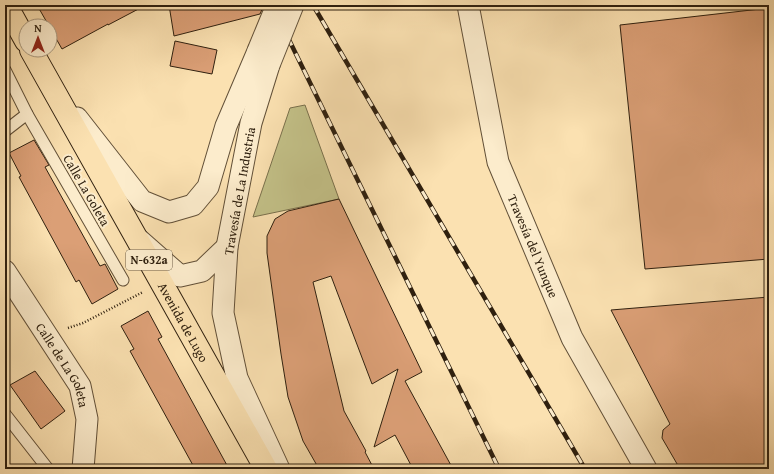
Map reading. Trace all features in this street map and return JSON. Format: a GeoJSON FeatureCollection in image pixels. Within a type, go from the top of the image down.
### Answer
{"type":"FeatureCollection","features":[{"type":"Feature","properties":{"kind":"main road"},"geometry":{"type":"LineString","coordinates":[[6,5],[18,27]]}},
{"type":"Feature","properties":{"kind":"main road","name":"Avenida de Lugo"},"geometry":{"type":"LineString","coordinates":[[36,58],[266,469]]}},
{"type":"Feature","properties":{"kind":"street","name":"Travesía de La Industria"},"geometry":{"type":"LineString","coordinates":[[277,5],[264,58],[227,247],[224,314],[238,378],[279,469]]}},
{"type":"Feature","properties":{"kind":"street","name":"Travesía de La Industria"},"geometry":{"type":"LineString","coordinates":[[54,89],[142,200],[169,212],[193,205],[208,187],[226,126],[293,5]]}},
{"type":"Feature","properties":{"kind":"street","name":"Travesía del Yunque"},"geometry":{"type":"LineString","coordinates":[[468,5],[498,162],[572,338],[646,469]]}},
{"type":"Feature","properties":{"kind":"street"},"geometry":{"type":"LineString","coordinates":[[135,236],[180,276],[202,271],[227,247]]}},
{"type":"Feature","properties":{"kind":"street","name":"Calle de La Goleta"},"geometry":{"type":"LineString","coordinates":[[5,271],[80,386],[87,419],[83,469]]}},
{"type":"Feature","properties":{"kind":"lane","name":"Calle La Goleta"},"geometry":{"type":"LineString","coordinates":[[5,70],[27,114],[123,280]]}},
{"type":"Feature","properties":{"kind":"lane"},"geometry":{"type":"LineString","coordinates":[[5,131],[27,114]]}},
{"type":"Feature","properties":{"kind":"lane"},"geometry":{"type":"LineString","coordinates":[[5,414],[48,469]]}},
{"type":"Feature","properties":{"kind":"path"},"geometry":{"type":"LineString","coordinates":[[37,320],[49,314],[60,320],[66,329],[83,324],[161,282]]}},
{"type":"Feature","properties":{"kind":"shaded area"},"geometry":{"type":"Polygon","coordinates":[[[305,105],[339,199],[253,217],[290,108],[305,105]]]}},
{"type":"Feature","properties":{"kind":"building"},"geometry":{"type":"Polygon","coordinates":[[[37,5],[146,5],[62,49],[58,42],[58,18],[44,18],[37,5]]]}},
{"type":"Feature","properties":{"kind":"building"},"geometry":{"type":"Polygon","coordinates":[[[169,5],[264,5],[260,14],[174,36],[169,5]]]}},
{"type":"Feature","properties":{"kind":"building"},"geometry":{"type":"Polygon","coordinates":[[[769,8],[769,259],[645,269],[620,25],[769,8]]]}},
{"type":"Feature","properties":{"kind":"building"},"geometry":{"type":"Polygon","coordinates":[[[175,41],[217,50],[212,74],[170,66],[175,41]]]}},
{"type":"Feature","properties":{"kind":"building"},"geometry":{"type":"Polygon","coordinates":[[[34,140],[49,165],[45,167],[100,266],[105,264],[118,289],[92,304],[79,280],[76,282],[19,177],[21,176],[9,153],[34,140]]]}},
{"type":"Feature","properties":{"kind":"building"},"geometry":{"type":"Polygon","coordinates":[[[339,199],[422,372],[405,381],[453,469],[413,469],[395,435],[374,447],[398,369],[372,384],[331,276],[313,282],[344,411],[374,469],[319,469],[303,441],[288,397],[267,253],[267,236],[275,219],[288,211],[339,199]]]}},
{"type":"Feature","properties":{"kind":"building"},"geometry":{"type":"Polygon","coordinates":[[[769,297],[769,469],[680,469],[662,438],[663,430],[670,424],[611,310],[769,297]]]}},
{"type":"Feature","properties":{"kind":"building"},"geometry":{"type":"Polygon","coordinates":[[[148,311],[162,337],[158,339],[229,469],[195,469],[130,351],[134,349],[121,326],[148,311]]]}},
{"type":"Feature","properties":{"kind":"building"},"geometry":{"type":"Polygon","coordinates":[[[35,371],[65,411],[41,429],[10,385],[35,371]]]}},
{"type":"Feature","properties":{"kind":"railway"},"geometry":{"type":"LineString","coordinates":[[272,5],[499,469]]}},
{"type":"Feature","properties":{"kind":"railway"},"geometry":{"type":"LineString","coordinates":[[313,5],[585,469]]}}]}
